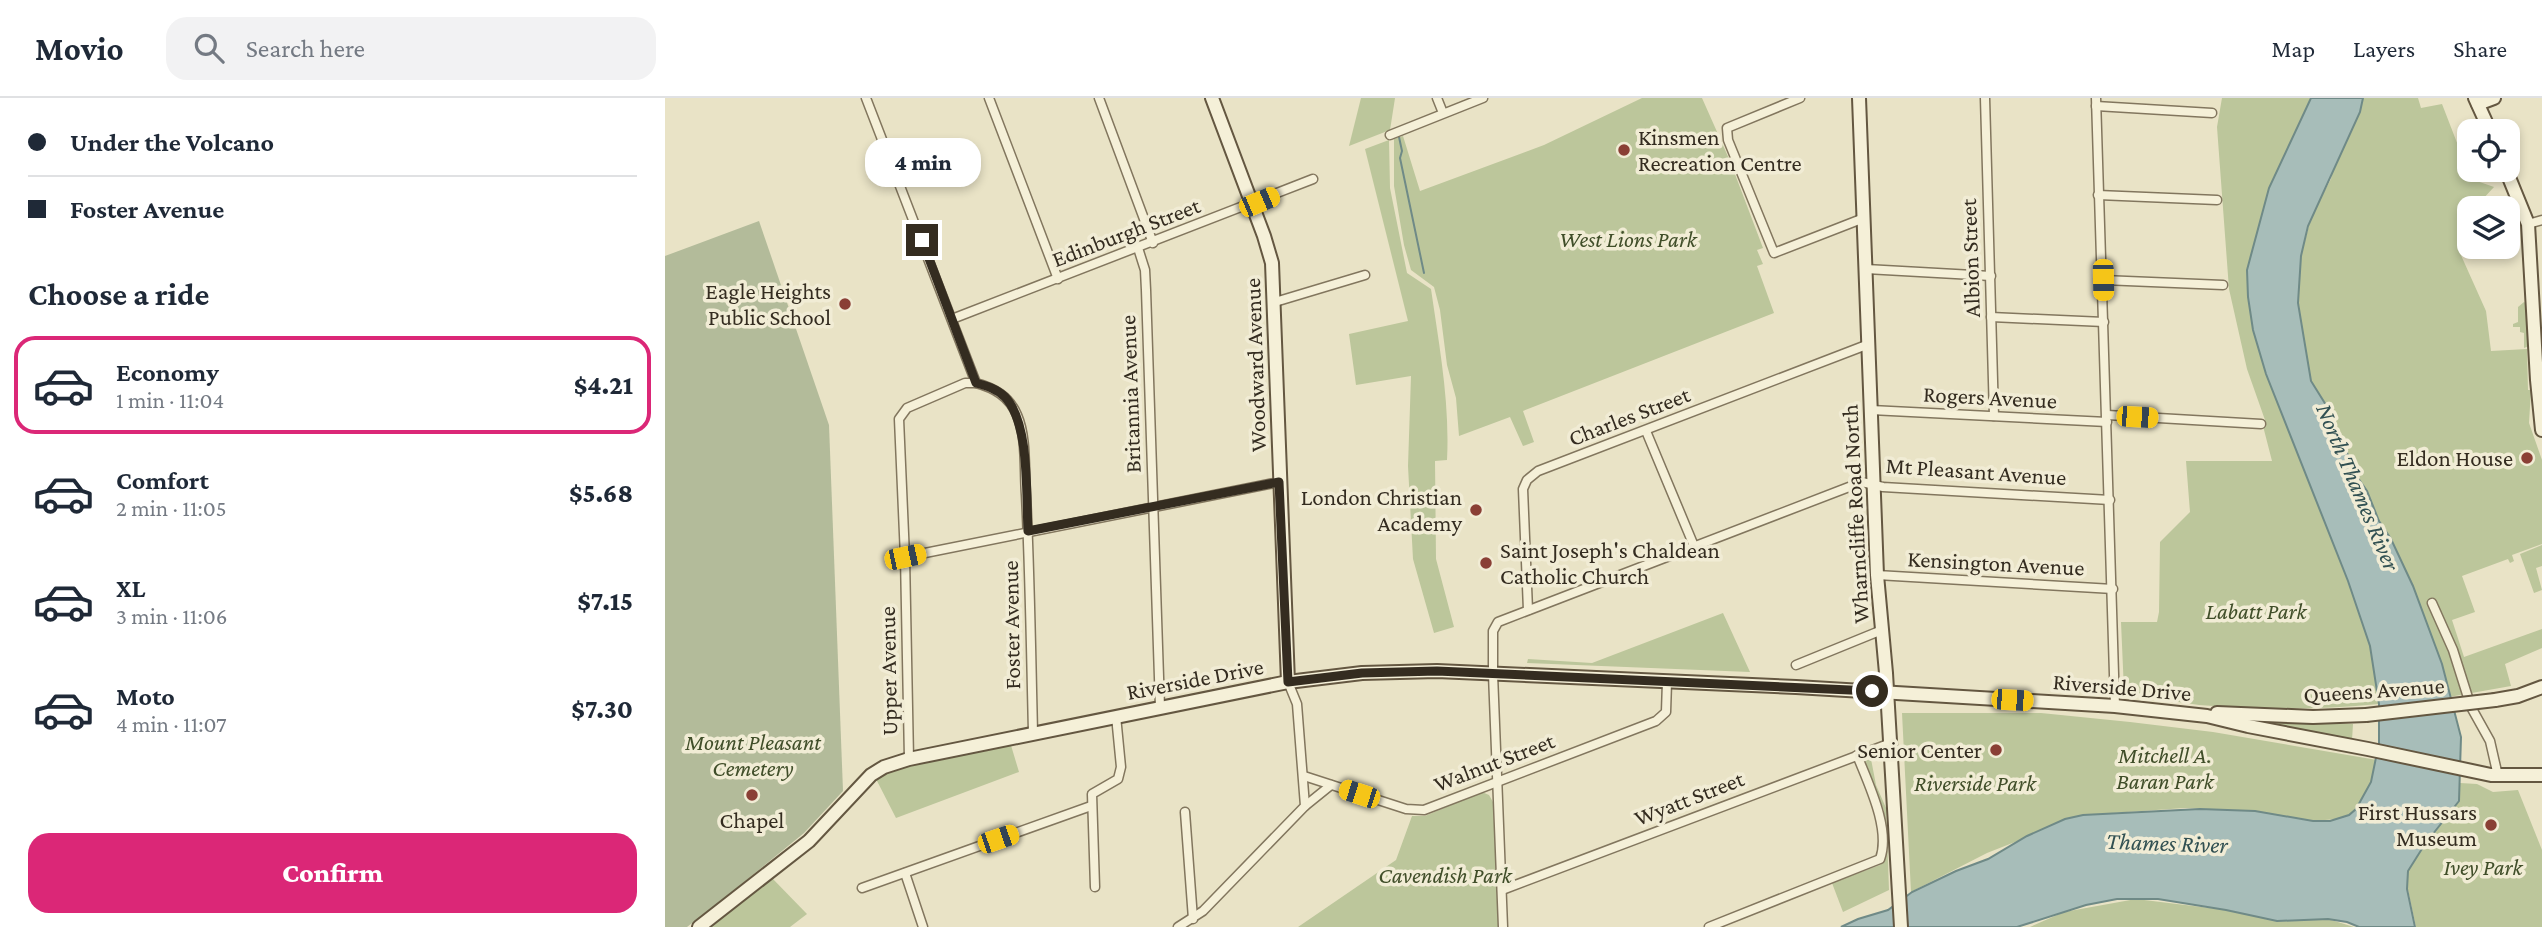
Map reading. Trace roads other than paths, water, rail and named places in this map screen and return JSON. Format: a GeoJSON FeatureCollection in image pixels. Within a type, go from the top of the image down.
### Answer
{"type":"FeatureCollection","features":[{"type":"Feature","properties":{"kind":"main road","name":"Woodward Avenue"},"geometry":{"type":"LineString","coordinates":[[1212,98],[1272,263],[1288,682]]}},
{"type":"Feature","properties":{"kind":"main road","name":"Wharncliffe Road North"},"geometry":{"type":"LineString","coordinates":[[1860,98],[1877,575],[1891,743],[1901,927]]}},
{"type":"Feature","properties":{"kind":"main road"},"geometry":{"type":"LineString","coordinates":[[2485,119],[2477,101],[2494,98]]}},
{"type":"Feature","properties":{"kind":"main road"},"geometry":{"type":"LineString","coordinates":[[2511,182],[2528,224],[2542,430]]}},
{"type":"Feature","properties":{"kind":"main road","name":"Riverside Drive"},"geometry":{"type":"LineString","coordinates":[[699,927],[809,841],[871,775],[884,767],[1033,732],[1160,707],[1288,682],[1365,673],[1437,671],[1887,692],[2115,706],[2207,716],[2478,773],[2498,776],[2542,775]]}},
{"type":"Feature","properties":{"kind":"main road","name":"Queens Avenue"},"geometry":{"type":"LineString","coordinates":[[2207,716],[2212,713],[2293,717],[2366,715],[2495,700],[2518,696],[2542,687]]}},
{"type":"Feature","properties":{"kind":"street"},"geometry":{"type":"LineString","coordinates":[[866,98],[976,383]]}},
{"type":"Feature","properties":{"kind":"street"},"geometry":{"type":"LineString","coordinates":[[989,98],[1058,279]]}},
{"type":"Feature","properties":{"kind":"street"},"geometry":{"type":"LineString","coordinates":[[1099,98],[1153,243]]}},
{"type":"Feature","properties":{"kind":"street"},"geometry":{"type":"LineString","coordinates":[[1437,98],[1443,113]]}},
{"type":"Feature","properties":{"kind":"street"},"geometry":{"type":"LineString","coordinates":[[1390,135],[1483,98]]}},
{"type":"Feature","properties":{"kind":"street"},"geometry":{"type":"LineString","coordinates":[[1800,98],[1727,128],[1728,140],[1774,253],[1864,218]]}},
{"type":"Feature","properties":{"kind":"street","name":"Albion Street"},"geometry":{"type":"LineString","coordinates":[[1985,98],[1994,416]]}},
{"type":"Feature","properties":{"kind":"street"},"geometry":{"type":"LineString","coordinates":[[2115,706],[2096,102],[2212,113]]}},
{"type":"Feature","properties":{"kind":"street","name":"Edinburgh Street"},"geometry":{"type":"LineString","coordinates":[[952,319],[1252,205],[1313,179]]}},
{"type":"Feature","properties":{"kind":"street"},"geometry":{"type":"LineString","coordinates":[[2098,195],[2217,201]]}},
{"type":"Feature","properties":{"kind":"street"},"geometry":{"type":"LineString","coordinates":[[2528,224],[2542,220]]}},
{"type":"Feature","properties":{"kind":"street","name":"Britannia Avenue"},"geometry":{"type":"LineString","coordinates":[[1138,248],[1145,270],[1146,290],[1160,707]]}},
{"type":"Feature","properties":{"kind":"street"},"geometry":{"type":"LineString","coordinates":[[1866,269],[1991,276]]}},
{"type":"Feature","properties":{"kind":"street"},"geometry":{"type":"LineString","coordinates":[[1275,302],[1364,275]]}},
{"type":"Feature","properties":{"kind":"street"},"geometry":{"type":"LineString","coordinates":[[2103,280],[2223,285]]}},
{"type":"Feature","properties":{"kind":"street"},"geometry":{"type":"LineString","coordinates":[[1991,317],[2104,322]]}},
{"type":"Feature","properties":{"kind":"street","name":"Charles Street"},"geometry":{"type":"LineString","coordinates":[[1528,610],[1523,489],[1527,480],[1538,471],[1869,344]]}},
{"type":"Feature","properties":{"kind":"street","name":"Upper Avenue"},"geometry":{"type":"LineString","coordinates":[[909,759],[899,419],[907,408],[965,383],[976,383]]}},
{"type":"Feature","properties":{"kind":"street","name":"Foster Avenue"},"geometry":{"type":"LineString","coordinates":[[976,383],[992,388],[1005,397],[1017,414],[1023,436],[1033,732]]}},
{"type":"Feature","properties":{"kind":"street","name":"Rogers Avenue"},"geometry":{"type":"LineString","coordinates":[[1871,410],[2261,424]]}},
{"type":"Feature","properties":{"kind":"street"},"geometry":{"type":"LineString","coordinates":[[1646,431],[1694,546]]}},
{"type":"Feature","properties":{"kind":"street"},"geometry":{"type":"LineString","coordinates":[[905,557],[1279,482]]}},
{"type":"Feature","properties":{"kind":"street","name":"Mt Pleasant Avenue"},"geometry":{"type":"LineString","coordinates":[[1493,674],[1493,631],[1498,622],[1862,482],[1883,487],[2110,500]]}},
{"type":"Feature","properties":{"kind":"street","name":"Kensington Avenue"},"geometry":{"type":"LineString","coordinates":[[1877,575],[2113,589]]}},
{"type":"Feature","properties":{"kind":"street"},"geometry":{"type":"LineString","coordinates":[[2432,603],[2453,650],[2471,707],[2490,741],[2498,776]]}},
{"type":"Feature","properties":{"kind":"street"},"geometry":{"type":"LineString","coordinates":[[1796,665],[1882,630]]}},
{"type":"Feature","properties":{"kind":"street"},"geometry":{"type":"LineString","coordinates":[[1493,674],[1503,927]]}},
{"type":"Feature","properties":{"kind":"street"},"geometry":{"type":"LineString","coordinates":[[1288,682],[1297,704],[1305,806]]}},
{"type":"Feature","properties":{"kind":"street","name":"Walnut Street"},"geometry":{"type":"LineString","coordinates":[[1304,776],[1406,809],[1424,810],[1496,780],[1656,721],[1666,712],[1667,682]]}},
{"type":"Feature","properties":{"kind":"street"},"geometry":{"type":"LineString","coordinates":[[1095,887],[1092,794],[1118,779],[1121,767],[1116,716]]}},
{"type":"Feature","properties":{"kind":"street","name":"Wyatt Street"},"geometry":{"type":"LineString","coordinates":[[1501,890],[1891,743]]}},
{"type":"Feature","properties":{"kind":"street"},"geometry":{"type":"LineString","coordinates":[[1709,927],[1880,859],[1880,813],[1857,755]]}},
{"type":"Feature","properties":{"kind":"street"},"geometry":{"type":"LineString","coordinates":[[1178,927],[1193,919],[1270,845],[1305,806],[1331,785]]}},
{"type":"Feature","properties":{"kind":"street"},"geometry":{"type":"LineString","coordinates":[[862,888],[1091,806]]}},
{"type":"Feature","properties":{"kind":"street"},"geometry":{"type":"LineString","coordinates":[[1185,812],[1193,919]]}},
{"type":"Feature","properties":{"kind":"street"},"geometry":{"type":"LineString","coordinates":[[905,873],[923,927]]}},
{"type":"Feature","properties":{"kind":"water"},"geometry":{"type":"Polygon","coordinates":[[[2311,98],[2363,98],[2360,112],[2308,226],[2301,256],[2298,303],[2311,381],[2326,405],[2358,478],[2367,491],[2379,521],[2391,539],[2413,586],[2442,664],[2461,737],[2459,801],[2425,844],[2408,871],[2407,889],[2415,927],[2359,927],[2328,919],[2277,921],[2158,899],[2117,899],[2086,905],[2017,927],[1841,927],[1888,910],[1912,892],[1988,859],[2027,836],[2065,819],[2083,815],[2200,809],[2255,811],[2313,821],[2330,821],[2349,815],[2356,809],[2371,782],[2379,743],[2379,704],[2370,646],[2348,581],[2266,374],[2253,330],[2248,297],[2247,270],[2269,188],[2311,98]]]}},
{"type":"Feature","properties":{"kind":"waterway"},"geometry":{"type":"LineString","coordinates":[[1399,137],[1402,151],[1400,158],[1424,273]]}},
{"type":"Feature","properties":{"kind":"place","name":"Kinsmen Recreation Centre"},"geometry":{"type":"Point","coordinates":[1624,150]}},
{"type":"Feature","properties":{"kind":"place","name":"Eagle Heights Public School"},"geometry":{"type":"Point","coordinates":[845,304]}},
{"type":"Feature","properties":{"kind":"place","name":"Eldon House"},"geometry":{"type":"Point","coordinates":[2527,458]}},
{"type":"Feature","properties":{"kind":"place","name":"London Christian Academy"},"geometry":{"type":"Point","coordinates":[1476,510]}},
{"type":"Feature","properties":{"kind":"place","name":"Saint Joseph's Chaldean Catholic Church"},"geometry":{"type":"Point","coordinates":[1486,563]}},
{"type":"Feature","properties":{"kind":"place","name":"Senior Center"},"geometry":{"type":"Point","coordinates":[1996,750]}},
{"type":"Feature","properties":{"kind":"place","name":"Chapel"},"geometry":{"type":"Point","coordinates":[752,795]}},
{"type":"Feature","properties":{"kind":"place","name":"First Hussars Museum"},"geometry":{"type":"Point","coordinates":[2491,825]}},
{"type":"Feature","properties":{"kind":"park label","name":"West Lions Park"},"geometry":{"type":"Point","coordinates":[1628,239]}},
{"type":"Feature","properties":{"kind":"park label","name":"Labatt Park"},"geometry":{"type":"Point","coordinates":[2256,611]}},
{"type":"Feature","properties":{"kind":"park label","name":"Mount Pleasant Cemetery"},"geometry":{"type":"Point","coordinates":[753,755]}},
{"type":"Feature","properties":{"kind":"park label","name":"Mitchell A. Baran Park"},"geometry":{"type":"Point","coordinates":[2165,768]}},
{"type":"Feature","properties":{"kind":"park label","name":"Riverside Park"},"geometry":{"type":"Point","coordinates":[1975,783]}},
{"type":"Feature","properties":{"kind":"park label","name":"Ivey Park"},"geometry":{"type":"Point","coordinates":[2483,867]}},
{"type":"Feature","properties":{"kind":"park label","name":"Cavendish Park"},"geometry":{"type":"Point","coordinates":[1445,875]}},
{"type":"Feature","properties":{"kind":"water label","name":"North Thames River"},"geometry":{"type":"Point","coordinates":[2358,487]}},
{"type":"Feature","properties":{"kind":"water label","name":"Thames River"},"geometry":{"type":"Point","coordinates":[2167,843]}}]}
